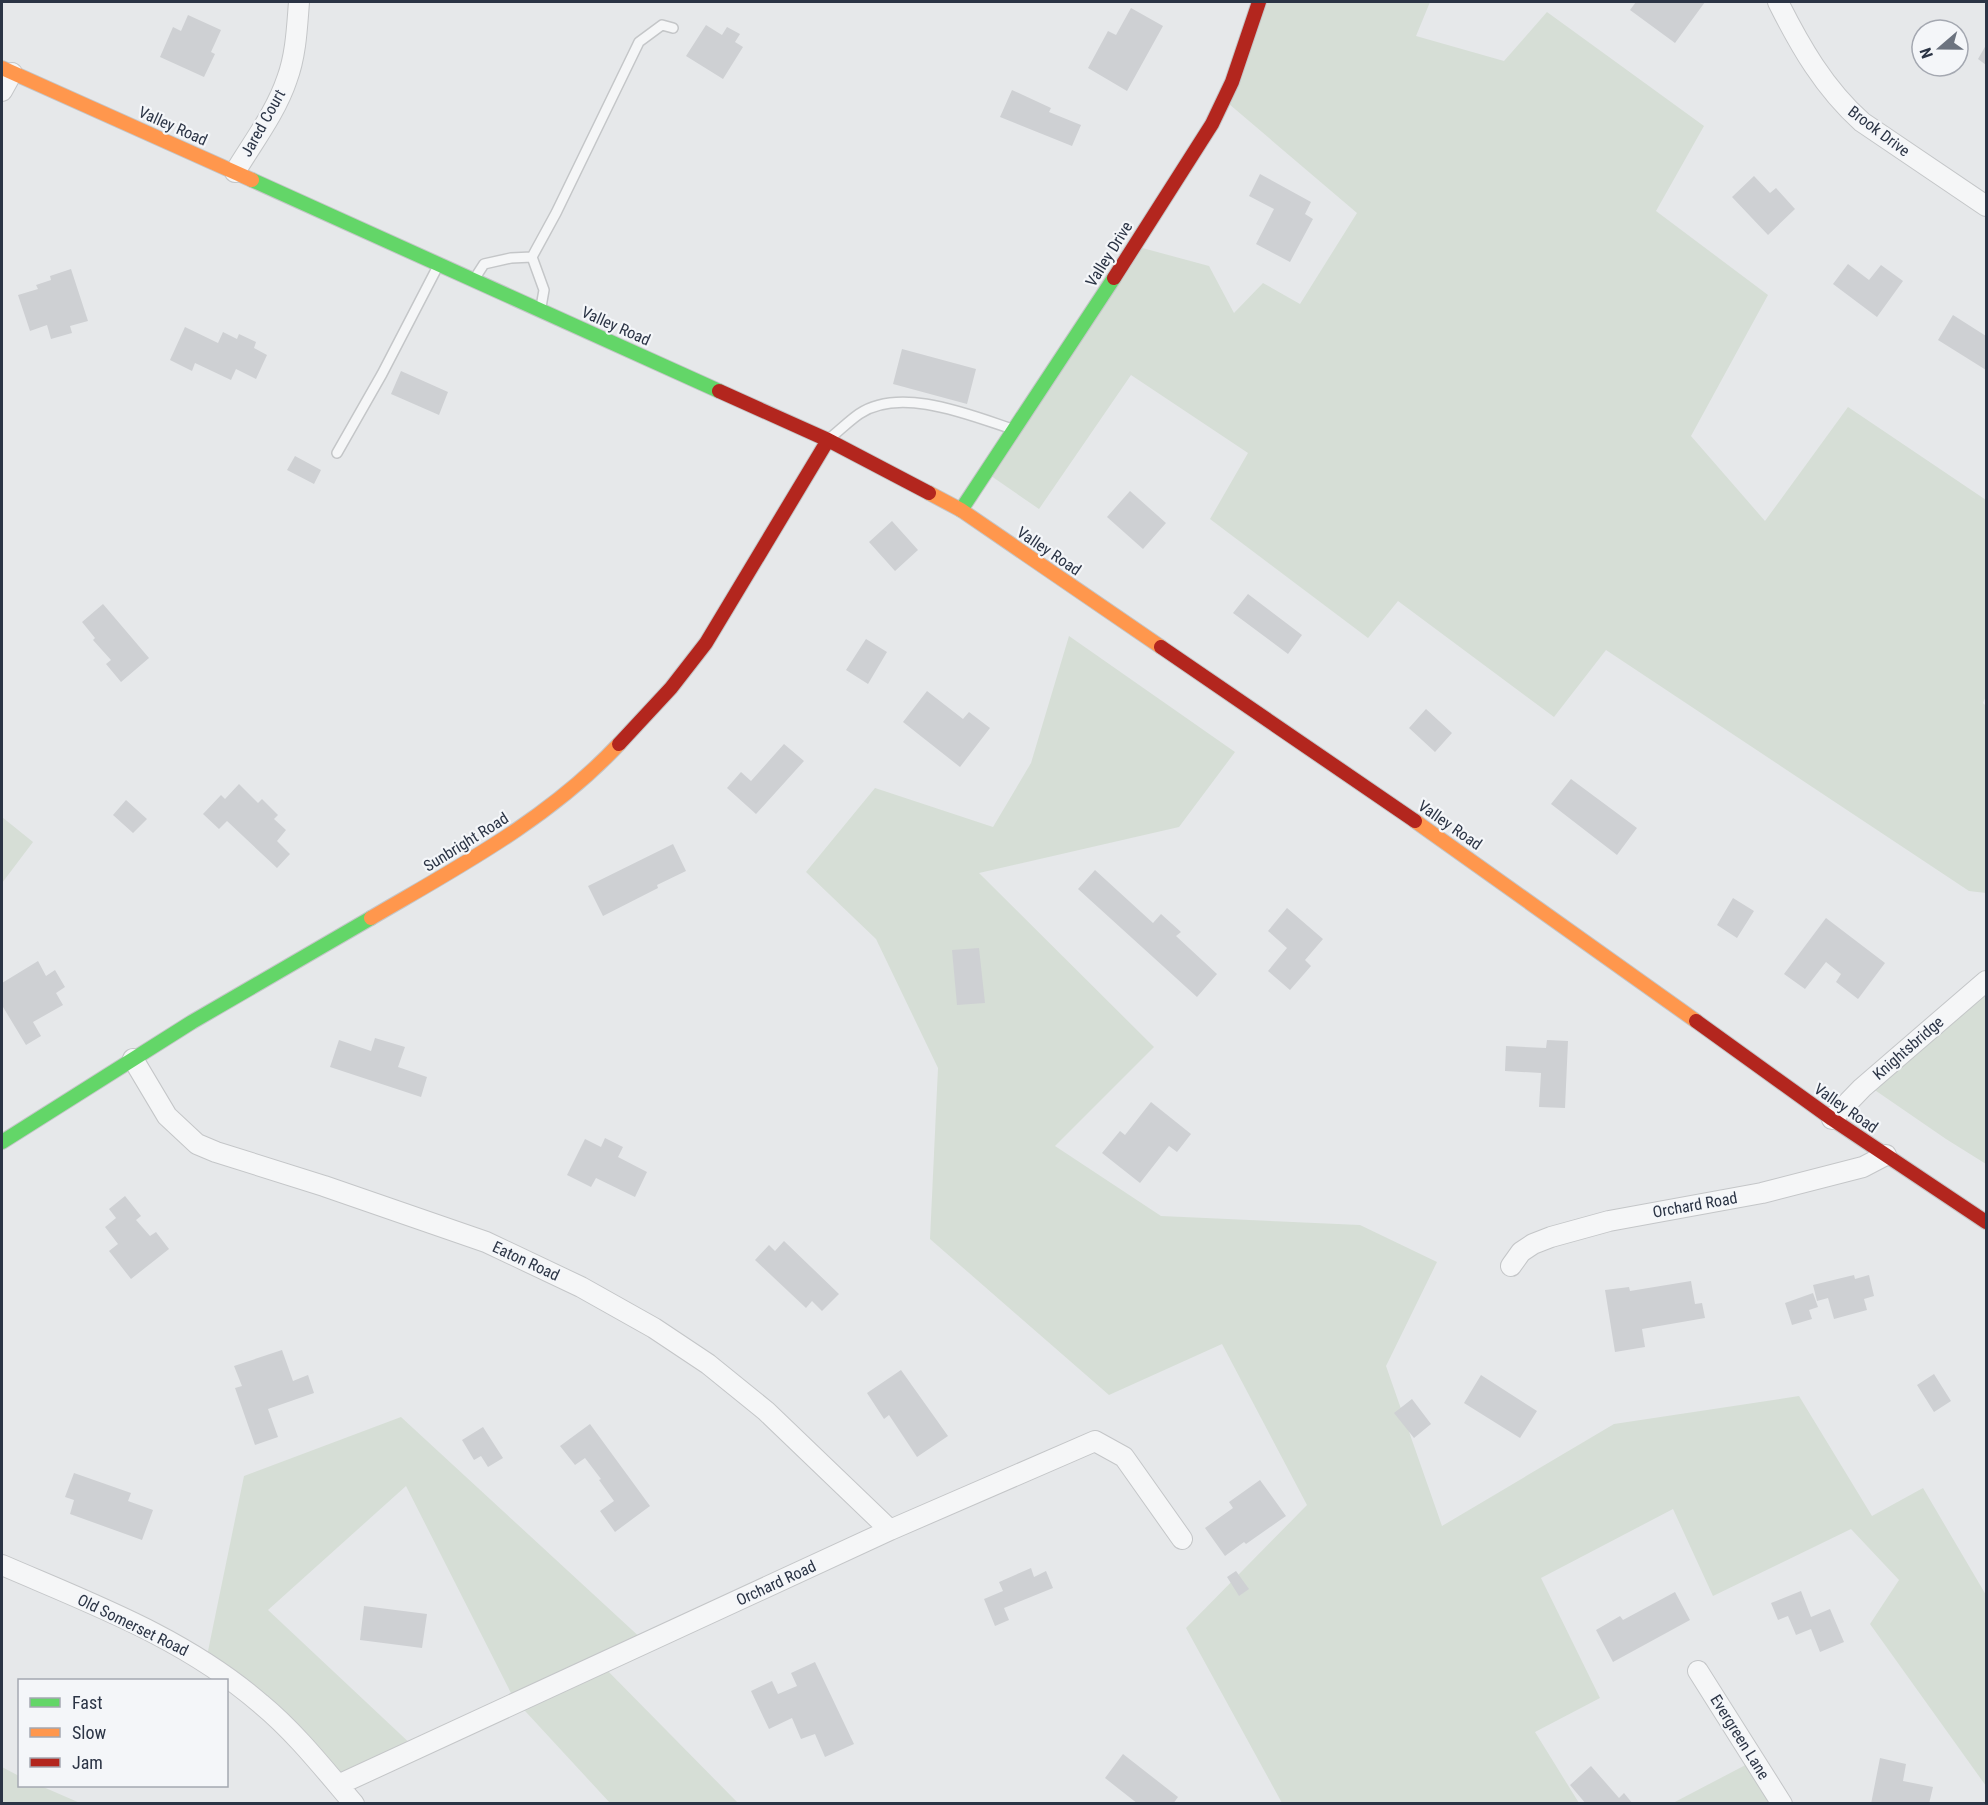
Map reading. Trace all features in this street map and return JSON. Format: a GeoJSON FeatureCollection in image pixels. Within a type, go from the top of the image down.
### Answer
{"type":"FeatureCollection","features":[{"type":"Feature","properties":{"kind":"main road","name":"Valley Drive"},"geometry":{"type":"LineString","coordinates":[[961,510],[1212,124],[1232,82],[1259,2]]}},
{"type":"Feature","properties":{"kind":"main road","name":"Valley Road"},"geometry":{"type":"LineString","coordinates":[[7,71],[828,440],[961,510],[1461,852],[1832,1119],[1986,1222]]}},
{"type":"Feature","properties":{"kind":"main road","name":"Sunbright Road"},"geometry":{"type":"LineString","coordinates":[[2,1142],[192,1022],[483,853],[549,807],[604,760],[671,688],[706,643],[828,440]]}},
{"type":"Feature","properties":{"kind":"street","name":"Jared Court"},"geometry":{"type":"LineString","coordinates":[[235,172],[276,105],[288,78],[296,36],[299,2]]}},
{"type":"Feature","properties":{"kind":"street","name":"Brook Drive"},"geometry":{"type":"LineString","coordinates":[[1778,2],[1817,72],[1848,110],[1862,122],[1986,206]]}},
{"type":"Feature","properties":{"kind":"street"},"geometry":{"type":"LineString","coordinates":[[2,91],[7,71]]}},
{"type":"Feature","properties":{"kind":"street","name":"Knightsbridge"},"geometry":{"type":"LineString","coordinates":[[1832,1119],[1862,1088],[1986,981]]}},
{"type":"Feature","properties":{"kind":"street","name":"Eaton Road"},"geometry":{"type":"LineString","coordinates":[[133,1059],[167,1116],[197,1144],[486,1242],[581,1287],[654,1328],[708,1364],[766,1411],[890,1530]]}},
{"type":"Feature","properties":{"kind":"street","name":"Orchard Road"},"geometry":{"type":"LineString","coordinates":[[1512,1266],[1521,1252],[1551,1237],[1609,1221],[1762,1193],[1863,1167],[1886,1155]]}},
{"type":"Feature","properties":{"kind":"street","name":"Orchard Road"},"geometry":{"type":"LineString","coordinates":[[338,1785],[890,1530],[1095,1441],[1124,1457],[1182,1539]]}},
{"type":"Feature","properties":{"kind":"street","name":"Old Somerset Road"},"geometry":{"type":"LineString","coordinates":[[2,1565],[134,1622],[182,1647],[220,1671],[262,1704],[304,1746],[354,1803]]}},
{"type":"Feature","properties":{"kind":"street","name":"Evergreen Lane"},"geometry":{"type":"LineString","coordinates":[[1698,1671],[1782,1803]]}},
{"type":"Feature","properties":{"kind":"lane"},"geometry":{"type":"LineString","coordinates":[[541,310],[544,290],[532,257],[556,213],[639,42],[662,25],[673,28]]}},
{"type":"Feature","properties":{"kind":"lane"},"geometry":{"type":"LineString","coordinates":[[474,280],[484,264],[511,258],[532,257]]}},
{"type":"Feature","properties":{"kind":"lane"},"geometry":{"type":"LineString","coordinates":[[337,453],[382,374],[439,264]]}},
{"type":"Feature","properties":{"kind":"lane"},"geometry":{"type":"LineString","coordinates":[[828,440],[860,413],[885,404],[916,403],[949,409],[1014,429]]}},
{"type":"Feature","properties":{"kind":"shaded area"},"geometry":{"type":"Polygon","coordinates":[[[1260,2],[1430,2],[1416,36],[1504,61],[1547,12],[1704,126],[1656,211],[1768,295],[1691,436],[1765,521],[1848,407],[1986,500],[1986,696],[1983,703],[1986,706],[1986,893],[1969,891],[1606,650],[1554,717],[1398,601],[1368,638],[1210,519],[1248,453],[1131,375],[1039,509],[981,469],[1135,246],[1209,266],[1234,313],[1263,283],[1300,304],[1357,213],[1222,98],[1260,2]]]}},
{"type":"Feature","properties":{"kind":"shaded area"},"geometry":{"type":"Polygon","coordinates":[[[1069,636],[1235,752],[1179,827],[979,873],[1154,1047],[1055,1146],[1161,1216],[1360,1225],[1437,1262],[1386,1366],[1442,1526],[1614,1424],[1799,1396],[1872,1516],[1923,1488],[1986,1595],[1986,1786],[1870,1624],[1899,1580],[1851,1529],[1713,1596],[1673,1509],[1541,1578],[1600,1698],[1535,1732],[1579,1803],[1282,1803],[1186,1628],[1307,1505],[1222,1344],[1109,1395],[930,1239],[938,1068],[876,939],[806,872],[875,788],[993,827],[1031,763],[1069,636]]]}},
{"type":"Feature","properties":{"kind":"shaded area"},"geometry":{"type":"Polygon","coordinates":[[[2,817],[33,842],[2,883],[2,817]]]}},
{"type":"Feature","properties":{"kind":"shaded area"},"geometry":{"type":"Polygon","coordinates":[[[1986,984],[1986,1164],[1866,1084],[1986,984]]]}},
{"type":"Feature","properties":{"kind":"shaded area"},"geometry":{"type":"Polygon","coordinates":[[[401,1417],[644,1641],[599,1662],[738,1803],[610,1803],[514,1699],[406,1486],[268,1610],[415,1748],[340,1775],[207,1656],[244,1476],[401,1417]]]}},
{"type":"Feature","properties":{"kind":"shaded area"},"geometry":{"type":"Polygon","coordinates":[[[1757,1759],[1784,1804],[1671,1804],[1757,1759]]]}},
{"type":"Feature","properties":{"kind":"shaded area"},"geometry":{"type":"Polygon","coordinates":[[[2,1767],[18,1775],[18,1787],[43,1787],[80,1803],[2,1803],[2,1767]]]}},
{"type":"Feature","properties":{"kind":"building"},"geometry":{"type":"Polygon","coordinates":[[[1636,2],[1705,2],[1675,43],[1630,10],[1636,2]]]}},
{"type":"Feature","properties":{"kind":"building"},"geometry":{"type":"Polygon","coordinates":[[[1131,8],[1163,26],[1127,91],[1088,68],[1108,31],[1116,35],[1131,8]]]}},
{"type":"Feature","properties":{"kind":"building"},"geometry":{"type":"Polygon","coordinates":[[[188,15],[221,30],[211,52],[215,54],[204,77],[160,57],[173,27],[181,31],[188,15]]]}},
{"type":"Feature","properties":{"kind":"building"},"geometry":{"type":"Polygon","coordinates":[[[706,25],[722,35],[727,27],[740,34],[735,42],[743,47],[723,79],[686,56],[706,25]]]}},
{"type":"Feature","properties":{"kind":"building"},"geometry":{"type":"Polygon","coordinates":[[[1986,45],[1986,65],[1978,59],[1986,45]]]}},
{"type":"Feature","properties":{"kind":"building"},"geometry":{"type":"Polygon","coordinates":[[[1012,90],[1051,108],[1049,112],[1081,125],[1072,146],[1000,117],[1012,90]]]}},
{"type":"Feature","properties":{"kind":"building"},"geometry":{"type":"Polygon","coordinates":[[[1260,174],[1311,202],[1305,214],[1313,219],[1290,262],[1256,244],[1274,209],[1249,196],[1260,174]]]}},
{"type":"Feature","properties":{"kind":"building"},"geometry":{"type":"Polygon","coordinates":[[[1754,176],[1770,193],[1776,188],[1795,209],[1768,235],[1732,197],[1754,176]]]}},
{"type":"Feature","properties":{"kind":"building"},"geometry":{"type":"Polygon","coordinates":[[[1848,264],[1869,280],[1881,265],[1903,281],[1877,317],[1833,284],[1848,264]]]}},
{"type":"Feature","properties":{"kind":"building"},"geometry":{"type":"Polygon","coordinates":[[[71,269],[88,321],[70,326],[72,333],[51,339],[47,325],[30,331],[18,295],[38,289],[36,285],[51,280],[50,276],[71,269]]]}},
{"type":"Feature","properties":{"kind":"building"},"geometry":{"type":"Polygon","coordinates":[[[1953,315],[1986,336],[1986,370],[1938,340],[1953,315]]]}},
{"type":"Feature","properties":{"kind":"building"},"geometry":{"type":"Polygon","coordinates":[[[185,327],[218,343],[223,332],[237,339],[239,334],[256,342],[254,348],[267,355],[256,379],[236,369],[231,380],[195,363],[192,371],[170,360],[185,327]]]}},
{"type":"Feature","properties":{"kind":"building"},"geometry":{"type":"Polygon","coordinates":[[[902,349],[976,369],[967,404],[893,384],[902,349]]]}},
{"type":"Feature","properties":{"kind":"building"},"geometry":{"type":"Polygon","coordinates":[[[401,371],[448,392],[439,415],[391,394],[401,371]]]}},
{"type":"Feature","properties":{"kind":"building"},"geometry":{"type":"Polygon","coordinates":[[[295,456],[321,470],[314,484],[287,470],[295,456]]]}},
{"type":"Feature","properties":{"kind":"building"},"geometry":{"type":"Polygon","coordinates":[[[1130,491],[1166,523],[1143,549],[1107,517],[1130,491]]]}},
{"type":"Feature","properties":{"kind":"building"},"geometry":{"type":"Polygon","coordinates":[[[892,521],[918,550],[895,571],[869,542],[892,521]]]}},
{"type":"Feature","properties":{"kind":"building"},"geometry":{"type":"Polygon","coordinates":[[[1248,594],[1302,635],[1288,654],[1233,613],[1248,594]]]}},
{"type":"Feature","properties":{"kind":"building"},"geometry":{"type":"Polygon","coordinates":[[[103,604],[149,658],[121,682],[106,664],[111,660],[93,640],[95,638],[82,622],[103,604]]]}},
{"type":"Feature","properties":{"kind":"building"},"geometry":{"type":"Polygon","coordinates":[[[866,639],[887,652],[868,684],[846,670],[866,639]]]}},
{"type":"Feature","properties":{"kind":"building"},"geometry":{"type":"Polygon","coordinates":[[[927,691],[963,719],[969,712],[990,728],[960,767],[903,722],[927,691]]]}},
{"type":"Feature","properties":{"kind":"building"},"geometry":{"type":"Polygon","coordinates":[[[1426,709],[1452,733],[1435,752],[1409,728],[1426,709]]]}},
{"type":"Feature","properties":{"kind":"building"},"geometry":{"type":"Polygon","coordinates":[[[784,744],[804,761],[756,814],[727,788],[741,772],[751,781],[784,744]]]}},
{"type":"Feature","properties":{"kind":"building"},"geometry":{"type":"Polygon","coordinates":[[[1571,779],[1637,828],[1617,855],[1551,804],[1571,779]]]}},
{"type":"Feature","properties":{"kind":"building"},"geometry":{"type":"Polygon","coordinates":[[[239,784],[258,803],[262,799],[278,815],[274,819],[286,830],[277,841],[290,854],[277,868],[227,821],[219,829],[203,814],[221,795],[225,799],[239,784]]]}},
{"type":"Feature","properties":{"kind":"building"},"geometry":{"type":"Polygon","coordinates":[[[126,800],[147,819],[133,833],[113,815],[126,800]]]}},
{"type":"Feature","properties":{"kind":"building"},"geometry":{"type":"Polygon","coordinates":[[[673,844],[686,871],[603,916],[588,886],[673,844]]]}},
{"type":"Feature","properties":{"kind":"building"},"geometry":{"type":"Polygon","coordinates":[[[1095,870],[1153,923],[1161,914],[1181,932],[1176,936],[1217,974],[1197,997],[1078,889],[1095,870]]]}},
{"type":"Feature","properties":{"kind":"building"},"geometry":{"type":"Polygon","coordinates":[[[1733,898],[1754,911],[1737,938],[1717,925],[1733,898]]]}},
{"type":"Feature","properties":{"kind":"building"},"geometry":{"type":"Polygon","coordinates":[[[1287,908],[1323,939],[1305,960],[1311,966],[1290,990],[1268,971],[1287,948],[1268,931],[1287,908]]]}},
{"type":"Feature","properties":{"kind":"building"},"geometry":{"type":"Polygon","coordinates":[[[1826,918],[1885,963],[1858,999],[1836,982],[1841,974],[1826,962],[1805,989],[1784,974],[1826,918]]]}},
{"type":"Feature","properties":{"kind":"building"},"geometry":{"type":"Polygon","coordinates":[[[979,948],[985,1003],[957,1005],[952,950],[979,948]]]}},
{"type":"Feature","properties":{"kind":"building"},"geometry":{"type":"Polygon","coordinates":[[[38,961],[46,976],[55,970],[65,987],[56,993],[63,1005],[33,1022],[41,1036],[26,1045],[2,1008],[2,983],[38,961]]]}},
{"type":"Feature","properties":{"kind":"building"},"geometry":{"type":"Polygon","coordinates":[[[375,1038],[405,1047],[398,1067],[427,1077],[421,1097],[330,1067],[339,1040],[371,1051],[375,1038]]]}},
{"type":"Feature","properties":{"kind":"building"},"geometry":{"type":"Polygon","coordinates":[[[1547,1040],[1568,1041],[1565,1108],[1539,1107],[1541,1073],[1505,1071],[1506,1046],[1546,1048],[1547,1040]]]}},
{"type":"Feature","properties":{"kind":"building"},"geometry":{"type":"Polygon","coordinates":[[[1151,1102],[1191,1134],[1177,1152],[1169,1146],[1140,1183],[1102,1153],[1120,1131],[1125,1135],[1151,1102]]]}},
{"type":"Feature","properties":{"kind":"building"},"geometry":{"type":"Polygon","coordinates":[[[605,1138],[623,1147],[618,1157],[647,1172],[635,1197],[596,1178],[591,1187],[567,1175],[585,1139],[601,1147],[605,1138]]]}},
{"type":"Feature","properties":{"kind":"building"},"geometry":{"type":"Polygon","coordinates":[[[125,1196],[141,1216],[136,1220],[150,1236],[156,1232],[169,1249],[131,1279],[109,1251],[118,1244],[105,1227],[116,1218],[109,1209],[125,1196]]]}},
{"type":"Feature","properties":{"kind":"building"},"geometry":{"type":"Polygon","coordinates":[[[784,1241],[839,1294],[822,1311],[812,1301],[806,1308],[755,1260],[769,1245],[775,1251],[784,1241]]]}},
{"type":"Feature","properties":{"kind":"building"},"geometry":{"type":"Polygon","coordinates":[[[1854,1275],[1855,1279],[1869,1275],[1874,1296],[1864,1299],[1867,1310],[1834,1319],[1828,1298],[1817,1301],[1813,1285],[1854,1275]]]}},
{"type":"Feature","properties":{"kind":"building"},"geometry":{"type":"Polygon","coordinates":[[[1691,1281],[1695,1304],[1702,1303],[1705,1318],[1642,1329],[1645,1347],[1615,1352],[1605,1290],[1629,1287],[1630,1291],[1691,1281]]]}},
{"type":"Feature","properties":{"kind":"building"},"geometry":{"type":"Polygon","coordinates":[[[1813,1293],[1818,1307],[1809,1310],[1812,1319],[1792,1325],[1785,1303],[1813,1293]]]}},
{"type":"Feature","properties":{"kind":"building"},"geometry":{"type":"Polygon","coordinates":[[[282,1350],[293,1381],[308,1375],[314,1393],[268,1409],[278,1437],[255,1445],[235,1388],[242,1386],[234,1366],[282,1350]]]}},
{"type":"Feature","properties":{"kind":"building"},"geometry":{"type":"Polygon","coordinates":[[[901,1370],[948,1436],[917,1457],[889,1415],[884,1419],[867,1393],[901,1370]]]}},
{"type":"Feature","properties":{"kind":"building"},"geometry":{"type":"Polygon","coordinates":[[[1934,1374],[1951,1401],[1934,1412],[1917,1385],[1934,1374]]]}},
{"type":"Feature","properties":{"kind":"building"},"geometry":{"type":"Polygon","coordinates":[[[1481,1375],[1537,1411],[1520,1438],[1464,1403],[1481,1375]]]}},
{"type":"Feature","properties":{"kind":"building"},"geometry":{"type":"Polygon","coordinates":[[[1412,1399],[1431,1424],[1414,1438],[1394,1413],[1412,1399]]]}},
{"type":"Feature","properties":{"kind":"building"},"geometry":{"type":"Polygon","coordinates":[[[590,1424],[650,1506],[615,1532],[600,1511],[614,1501],[599,1480],[601,1479],[585,1458],[575,1465],[560,1446],[590,1424]]]}},
{"type":"Feature","properties":{"kind":"building"},"geometry":{"type":"Polygon","coordinates":[[[483,1427],[503,1458],[488,1467],[481,1456],[474,1460],[462,1440],[483,1427]]]}},
{"type":"Feature","properties":{"kind":"building"},"geometry":{"type":"Polygon","coordinates":[[[74,1473],[131,1493],[128,1501],[153,1510],[142,1540],[70,1514],[74,1500],[65,1497],[74,1473]]]}},
{"type":"Feature","properties":{"kind":"building"},"geometry":{"type":"Polygon","coordinates":[[[1260,1480],[1286,1516],[1225,1556],[1205,1528],[1233,1508],[1229,1502],[1260,1480]]]}},
{"type":"Feature","properties":{"kind":"building"},"geometry":{"type":"Polygon","coordinates":[[[1031,1568],[1034,1577],[1046,1571],[1053,1588],[1004,1608],[1009,1620],[995,1626],[984,1599],[1003,1591],[999,1582],[1031,1568]]]}},
{"type":"Feature","properties":{"kind":"building"},"geometry":{"type":"Polygon","coordinates":[[[1236,1571],[1249,1589],[1239,1596],[1227,1577],[1236,1571]]]}},
{"type":"Feature","properties":{"kind":"building"},"geometry":{"type":"Polygon","coordinates":[[[1801,1591],[1811,1617],[1830,1609],[1844,1642],[1820,1652],[1811,1629],[1796,1635],[1788,1616],[1778,1620],[1771,1603],[1801,1591]]]}},
{"type":"Feature","properties":{"kind":"building"},"geometry":{"type":"Polygon","coordinates":[[[1675,1592],[1690,1620],[1613,1662],[1596,1630],[1620,1616],[1623,1620],[1675,1592]]]}},
{"type":"Feature","properties":{"kind":"building"},"geometry":{"type":"Polygon","coordinates":[[[364,1606],[427,1614],[422,1648],[360,1640],[364,1606]]]}},
{"type":"Feature","properties":{"kind":"building"},"geometry":{"type":"Polygon","coordinates":[[[815,1662],[854,1744],[825,1757],[815,1734],[801,1739],[792,1718],[769,1729],[751,1691],[772,1681],[778,1694],[797,1686],[791,1673],[815,1662]]]}},
{"type":"Feature","properties":{"kind":"building"},"geometry":{"type":"Polygon","coordinates":[[[1123,1754],[1178,1797],[1173,1804],[1138,1804],[1105,1778],[1123,1754]]]}},
{"type":"Feature","properties":{"kind":"building"},"geometry":{"type":"Polygon","coordinates":[[[1880,1758],[1906,1764],[1903,1781],[1933,1787],[1929,1804],[1871,1804],[1880,1758]]]}},
{"type":"Feature","properties":{"kind":"building"},"geometry":{"type":"Polygon","coordinates":[[[1591,1766],[1619,1798],[1624,1793],[1633,1804],[1586,1804],[1570,1785],[1591,1766]]]}},
{"type":"Feature","properties":{"kind":"traffic: fast"},"geometry":{"type":"LineString","coordinates":[[252,180],[719,391]]}},
{"type":"Feature","properties":{"kind":"traffic: fast"},"geometry":{"type":"LineString","coordinates":[[961,510],[1114,278]]}},
{"type":"Feature","properties":{"kind":"traffic: fast"},"geometry":{"type":"LineString","coordinates":[[2,1142],[192,1022],[371,918]]}},
{"type":"Feature","properties":{"kind":"traffic: slow"},"geometry":{"type":"LineString","coordinates":[[2,68],[252,180]]}},
{"type":"Feature","properties":{"kind":"traffic: slow"},"geometry":{"type":"LineString","coordinates":[[929,493],[961,510],[1161,647]]}},
{"type":"Feature","properties":{"kind":"traffic: slow"},"geometry":{"type":"LineString","coordinates":[[371,918],[533,819],[592,771],[619,744]]}},
{"type":"Feature","properties":{"kind":"traffic: slow"},"geometry":{"type":"LineString","coordinates":[[1415,821],[1696,1021]]}},
{"type":"Feature","properties":{"kind":"traffic: jam"},"geometry":{"type":"LineString","coordinates":[[1114,278],[1212,124],[1232,82],[1259,2]]}},
{"type":"Feature","properties":{"kind":"traffic: jam"},"geometry":{"type":"LineString","coordinates":[[719,391],[828,440],[929,493]]}},
{"type":"Feature","properties":{"kind":"traffic: jam"},"geometry":{"type":"LineString","coordinates":[[619,744],[671,688],[706,643],[828,440]]}},
{"type":"Feature","properties":{"kind":"traffic: jam"},"geometry":{"type":"LineString","coordinates":[[1161,647],[1415,821]]}},
{"type":"Feature","properties":{"kind":"traffic: jam"},"geometry":{"type":"LineString","coordinates":[[1696,1021],[1832,1119],[1986,1222]]}}]}
